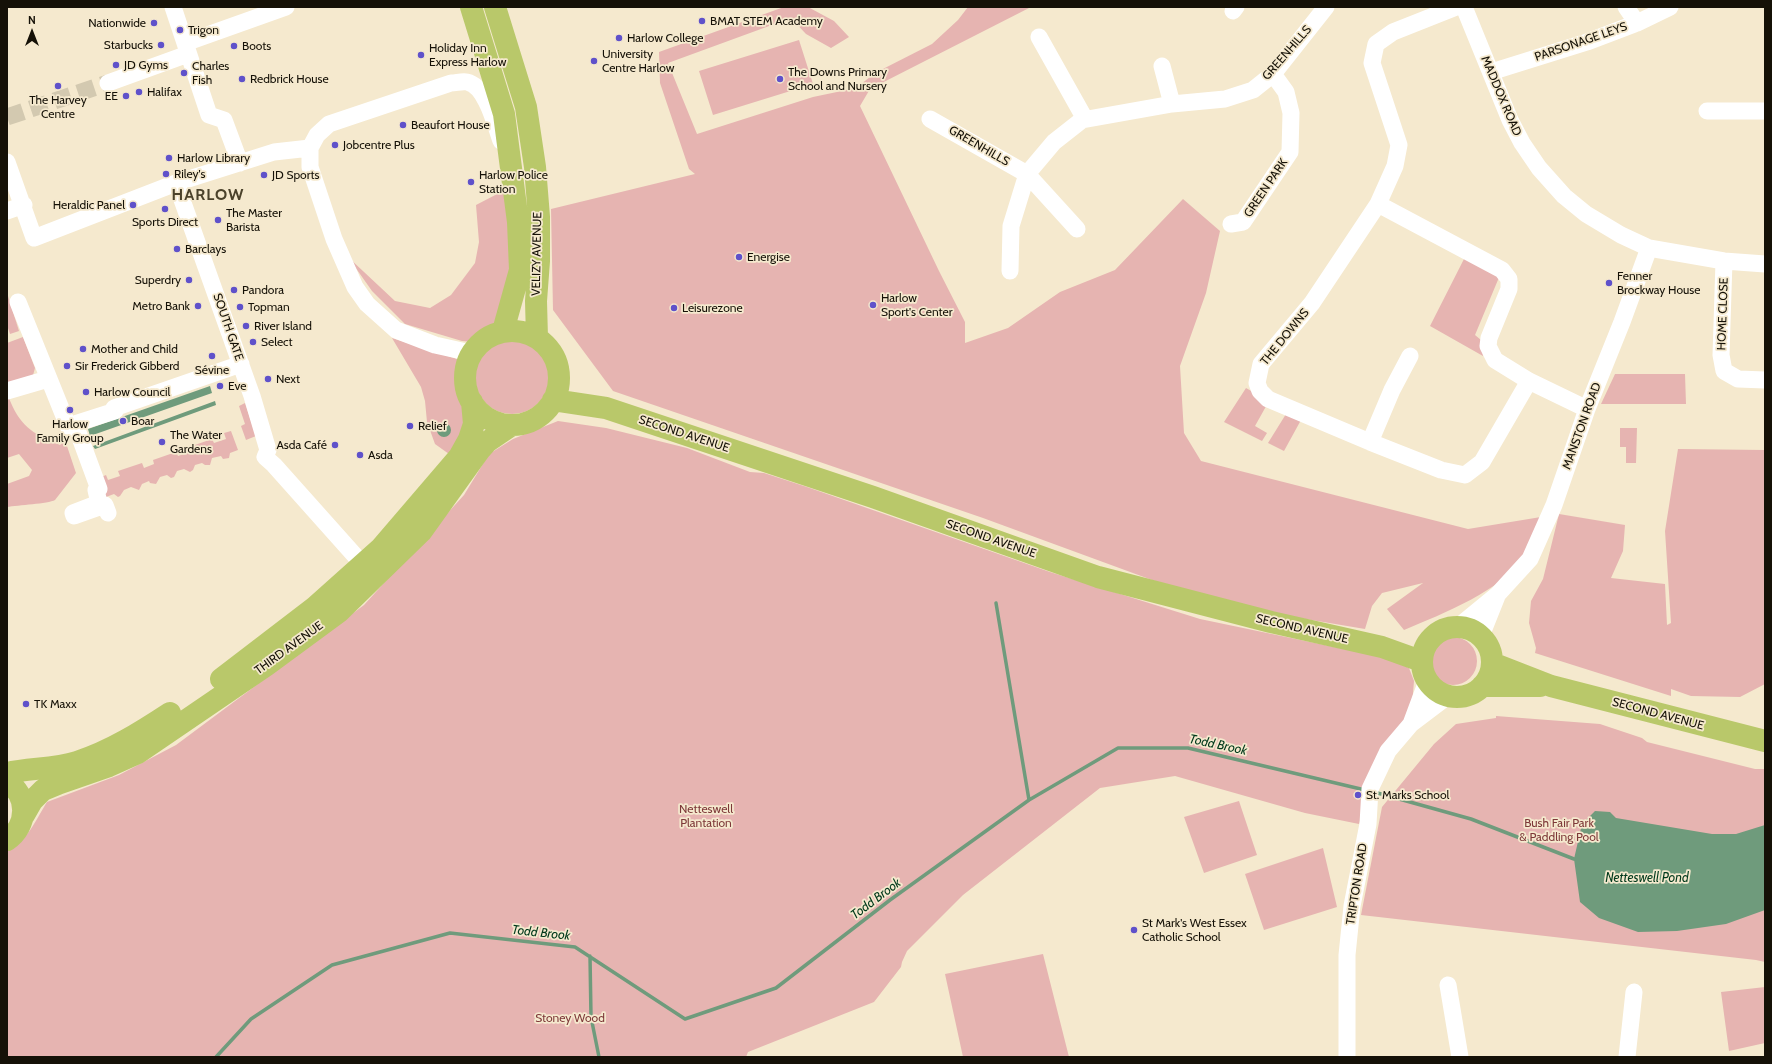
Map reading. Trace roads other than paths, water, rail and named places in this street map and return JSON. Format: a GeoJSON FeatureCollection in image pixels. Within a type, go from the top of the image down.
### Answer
{"type":"FeatureCollection","features":[{"type":"Feature","properties":{"kind":"main road","name":"VELIZY AVENUE"},"geometry":{"type":"LineString","coordinates":[[471,7],[504,114],[518,222],[520,270],[504,331]]}},
{"type":"Feature","properties":{"kind":"main road","name":"VELIZY AVENUE"},"geometry":{"type":"LineString","coordinates":[[495,7],[526,107],[535,167],[539,217],[539,261],[536,301],[537,338]]}},
{"type":"Feature","properties":{"kind":"main road"},"geometry":{"type":"LineString","coordinates":[[504,331],[520,331],[537,338],[546,345],[554,355],[559,374],[557,392],[553,400],[540,416],[531,421],[512,425],[498,423],[485,417],[472,402],[465,385],[467,364],[471,354],[485,339],[504,331]]}},
{"type":"Feature","properties":{"kind":"main road","name":"SECOND AVENUE"},"geometry":{"type":"LineString","coordinates":[[559,374],[606,408]]}},
{"type":"Feature","properties":{"kind":"main road","name":"SECOND AVENUE"},"geometry":{"type":"LineString","coordinates":[[553,400],[606,408],[873,497],[1098,577],[1271,622],[1382,647],[1425,662]]}},
{"type":"Feature","properties":{"kind":"main road","name":"THIRD AVENUE"},"geometry":{"type":"LineString","coordinates":[[7,773],[60,766],[77,762],[104,751],[144,730],[240,666],[315,607],[381,548],[459,457],[469,439],[474,424],[472,402]]}},
{"type":"Feature","properties":{"kind":"main road","name":"THIRD AVENUE"},"geometry":{"type":"LineString","coordinates":[[7,840],[16,833],[32,801],[43,790],[109,766],[138,753],[267,665],[339,612],[421,532],[487,442],[512,425]]}},
{"type":"Feature","properties":{"kind":"main road"},"geometry":{"type":"LineString","coordinates":[[1459,626],[1471,629],[1481,636],[1488,644],[1492,663],[1488,679],[1475,692],[1466,696],[1448,696],[1440,693],[1425,662],[1432,636],[1440,630],[1459,626]]}},
{"type":"Feature","properties":{"kind":"main road","name":"SECOND AVENUE"},"geometry":{"type":"LineString","coordinates":[[1492,663],[1551,686],[1765,741]]}},
{"type":"Feature","properties":{"kind":"main road","name":"SECOND AVENUE"},"geometry":{"type":"LineString","coordinates":[[1482,686],[1551,686]]}},
{"type":"Feature","properties":{"kind":"main road"},"geometry":{"type":"LineString","coordinates":[[7,782],[19,793],[23,804],[24,815]]}},
{"type":"Feature","properties":{"kind":"street"},"geometry":{"type":"LineString","coordinates":[[173,7],[209,115],[224,120],[240,163]]}},
{"type":"Feature","properties":{"kind":"street"},"geometry":{"type":"LineString","coordinates":[[108,83],[286,7]]}},
{"type":"Feature","properties":{"kind":"street","name":"GREENHILLS"},"geometry":{"type":"LineString","coordinates":[[1010,271],[1011,226],[1027,174],[1054,142],[1082,120],[1172,104],[1225,99],[1253,90],[1273,74],[1326,7]]}},
{"type":"Feature","properties":{"kind":"street","name":"THE DOWNS"},"geometry":{"type":"LineString","coordinates":[[1456,7],[1393,32],[1376,44],[1372,63],[1399,145],[1394,166],[1378,204],[1312,303],[1260,364],[1257,382],[1260,391],[1268,399],[1441,470],[1465,475],[1482,462],[1528,381]]}},
{"type":"Feature","properties":{"kind":"street","name":"MADDOX ROAD"},"geometry":{"type":"LineString","coordinates":[[1464,7],[1510,120],[1522,143],[1539,168],[1564,196],[1586,214],[1621,235],[1649,248],[1724,261],[1765,264]]}},
{"type":"Feature","properties":{"kind":"street"},"geometry":{"type":"LineString","coordinates":[[1626,7],[1637,23]]}},
{"type":"Feature","properties":{"kind":"street","name":"PARSONAGE LEYS"},"geometry":{"type":"LineString","coordinates":[[1491,72],[1568,48],[1637,23],[1670,7]]}},
{"type":"Feature","properties":{"kind":"street"},"geometry":{"type":"LineString","coordinates":[[1038,37],[1085,120]]}},
{"type":"Feature","properties":{"kind":"street"},"geometry":{"type":"LineString","coordinates":[[1162,66],[1172,104]]}},
{"type":"Feature","properties":{"kind":"street","name":"GREEN PARK"},"geometry":{"type":"LineString","coordinates":[[1231,224],[1243,222],[1290,152],[1291,113],[1286,92],[1273,74]]}},
{"type":"Feature","properties":{"kind":"street"},"geometry":{"type":"LineString","coordinates":[[471,354],[430,343],[396,330],[367,304],[354,287],[334,239],[310,167],[310,148],[317,135],[329,124],[451,83],[465,81],[473,84],[482,92],[492,114],[511,171]]}},
{"type":"Feature","properties":{"kind":"street"},"geometry":{"type":"LineString","coordinates":[[1707,111],[1765,111]]}},
{"type":"Feature","properties":{"kind":"street","name":"GREENHILLS"},"geometry":{"type":"LineString","coordinates":[[930,119],[1027,174],[1077,229]]}},
{"type":"Feature","properties":{"kind":"street"},"geometry":{"type":"LineString","coordinates":[[7,162],[24,205],[34,238],[176,183],[274,152],[310,148]]}},
{"type":"Feature","properties":{"kind":"street","name":"SOUTH GATE"},"geometry":{"type":"LineString","coordinates":[[176,183],[266,438],[268,450],[266,457],[356,558]]}},
{"type":"Feature","properties":{"kind":"street"},"geometry":{"type":"LineString","coordinates":[[1378,204],[1502,270],[1509,279],[1509,289],[1489,338],[1488,346],[1495,360],[1528,381],[1587,408]]}},
{"type":"Feature","properties":{"kind":"street"},"geometry":{"type":"LineString","coordinates":[[7,211],[24,205]]}},
{"type":"Feature","properties":{"kind":"street","name":"MANSTON ROAD"},"geometry":{"type":"LineString","coordinates":[[1459,626],[1498,594],[1530,559],[1554,505],[1587,408],[1622,322],[1649,248]]}},
{"type":"Feature","properties":{"kind":"street","name":"HOME CLOSE"},"geometry":{"type":"LineString","coordinates":[[1724,261],[1721,355],[1724,371],[1738,379],[1765,380]]}},
{"type":"Feature","properties":{"kind":"street"},"geometry":{"type":"LineString","coordinates":[[18,302],[48,379],[71,425],[99,489],[96,490],[99,503],[73,513],[74,516],[105,505],[108,513]]}},
{"type":"Feature","properties":{"kind":"street"},"geometry":{"type":"LineString","coordinates":[[1370,442],[1392,390],[1410,356]]}},
{"type":"Feature","properties":{"kind":"street"},"geometry":{"type":"LineString","coordinates":[[71,425],[115,411],[114,408],[241,364]]}},
{"type":"Feature","properties":{"kind":"street"},"geometry":{"type":"LineString","coordinates":[[7,391],[48,379]]}},
{"type":"Feature","properties":{"kind":"street","name":"MANSTON ROAD"},"geometry":{"type":"LineString","coordinates":[[1481,636],[1498,594]]}},
{"type":"Feature","properties":{"kind":"street","name":"TRIPTON ROAD"},"geometry":{"type":"LineString","coordinates":[[1411,724],[1425,662]]}},
{"type":"Feature","properties":{"kind":"street","name":"TRIPTON ROAD"},"geometry":{"type":"LineString","coordinates":[[1347,1057],[1347,955],[1352,906],[1368,824],[1370,789],[1388,751],[1411,724],[1448,696]]}},
{"type":"Feature","properties":{"kind":"street"},"geometry":{"type":"LineString","coordinates":[[1448,985],[1460,1057]]}},
{"type":"Feature","properties":{"kind":"street"},"geometry":{"type":"LineString","coordinates":[[1627,1057],[1634,992]]}},
{"type":"Feature","properties":{"kind":"water"},"geometry":{"type":"Polygon","coordinates":[[[210,386],[212,393],[90,436],[88,429],[210,386]]]}},
{"type":"Feature","properties":{"kind":"water"},"geometry":{"type":"Polygon","coordinates":[[[215,401],[216,405],[95,449],[93,446],[215,401]]]}},
{"type":"Feature","properties":{"kind":"water"},"geometry":{"type":"Polygon","coordinates":[[[441,423],[447,423],[451,427],[451,433],[447,437],[441,437],[437,433],[437,427],[441,423]]]}},
{"type":"Feature","properties":{"kind":"water","name":"Netteswell Pond"},"geometry":{"type":"Polygon","coordinates":[[[1595,811],[1610,812],[1616,818],[1712,834],[1736,834],[1765,825],[1765,910],[1726,924],[1677,931],[1638,932],[1599,918],[1580,902],[1574,859],[1582,824],[1595,811]]]}},
{"type":"Feature","properties":{"kind":"waterway"},"geometry":{"type":"LineString","coordinates":[[996,603],[1029,800]]}},
{"type":"Feature","properties":{"kind":"waterway","name":"Todd Brook"},"geometry":{"type":"LineString","coordinates":[[216,1057],[251,1019],[332,965],[450,933],[575,947],[685,1019],[776,988],[890,900],[1029,800],[1118,748],[1188,748],[1365,790]]}},
{"type":"Feature","properties":{"kind":"waterway","name":"Todd Brook"},"geometry":{"type":"LineString","coordinates":[[1374,792],[1471,819],[1574,859]]}},
{"type":"Feature","properties":{"kind":"waterway"},"geometry":{"type":"LineString","coordinates":[[590,956],[591,1017],[599,1057]]}},
{"type":"Feature","properties":{"kind":"tunnel"},"geometry":{"type":"LineString","coordinates":[[7,117],[108,83]]}},
{"type":"Feature","properties":{"kind":"place","name":"BMAT STEM Academy"},"geometry":{"type":"Point","coordinates":[702,21]}},
{"type":"Feature","properties":{"kind":"place","name":"Nationwide"},"geometry":{"type":"Point","coordinates":[154,23]}},
{"type":"Feature","properties":{"kind":"place","name":"Trigon"},"geometry":{"type":"Point","coordinates":[180,30]}},
{"type":"Feature","properties":{"kind":"place","name":"Harlow College"},"geometry":{"type":"Point","coordinates":[619,38]}},
{"type":"Feature","properties":{"kind":"place","name":"Starbucks"},"geometry":{"type":"Point","coordinates":[161,45]}},
{"type":"Feature","properties":{"kind":"place","name":"Boots"},"geometry":{"type":"Point","coordinates":[234,46]}},
{"type":"Feature","properties":{"kind":"place","name":"Holiday Inn Express Harlow"},"geometry":{"type":"Point","coordinates":[421,55]}},
{"type":"Feature","properties":{"kind":"place","name":"University Centre Harlow"},"geometry":{"type":"Point","coordinates":[594,61]}},
{"type":"Feature","properties":{"kind":"place","name":"JD Gyms"},"geometry":{"type":"Point","coordinates":[116,65]}},
{"type":"Feature","properties":{"kind":"place","name":"Charles Fish"},"geometry":{"type":"Point","coordinates":[184,73]}},
{"type":"Feature","properties":{"kind":"place","name":"Redbrick House"},"geometry":{"type":"Point","coordinates":[242,79]}},
{"type":"Feature","properties":{"kind":"place","name":"The Downs Primary School and Nursery"},"geometry":{"type":"Point","coordinates":[780,79]}},
{"type":"Feature","properties":{"kind":"place","name":"The Harvey Centre"},"geometry":{"type":"Point","coordinates":[58,86]}},
{"type":"Feature","properties":{"kind":"place","name":"Halifax"},"geometry":{"type":"Point","coordinates":[139,92]}},
{"type":"Feature","properties":{"kind":"place","name":"EE"},"geometry":{"type":"Point","coordinates":[126,96]}},
{"type":"Feature","properties":{"kind":"place","name":"Beaufort House"},"geometry":{"type":"Point","coordinates":[403,125]}},
{"type":"Feature","properties":{"kind":"place","name":"Jobcentre Plus"},"geometry":{"type":"Point","coordinates":[335,145]}},
{"type":"Feature","properties":{"kind":"place","name":"Harlow Library"},"geometry":{"type":"Point","coordinates":[169,158]}},
{"type":"Feature","properties":{"kind":"place","name":"Riley's"},"geometry":{"type":"Point","coordinates":[166,174]}},
{"type":"Feature","properties":{"kind":"place","name":"JD Sports"},"geometry":{"type":"Point","coordinates":[264,175]}},
{"type":"Feature","properties":{"kind":"place","name":"Harlow Police Station"},"geometry":{"type":"Point","coordinates":[471,182]}},
{"type":"Feature","properties":{"kind":"place","name":"Heraldic Panel"},"geometry":{"type":"Point","coordinates":[133,205]}},
{"type":"Feature","properties":{"kind":"place","name":"Sports Direct"},"geometry":{"type":"Point","coordinates":[165,209]}},
{"type":"Feature","properties":{"kind":"place","name":"The Master Barista"},"geometry":{"type":"Point","coordinates":[218,220]}},
{"type":"Feature","properties":{"kind":"place","name":"Barclays"},"geometry":{"type":"Point","coordinates":[177,249]}},
{"type":"Feature","properties":{"kind":"place","name":"Energise"},"geometry":{"type":"Point","coordinates":[739,257]}},
{"type":"Feature","properties":{"kind":"place","name":"Superdry"},"geometry":{"type":"Point","coordinates":[189,280]}},
{"type":"Feature","properties":{"kind":"place","name":"Fenner Brockway House"},"geometry":{"type":"Point","coordinates":[1609,283]}},
{"type":"Feature","properties":{"kind":"place","name":"Pandora"},"geometry":{"type":"Point","coordinates":[234,290]}},
{"type":"Feature","properties":{"kind":"place","name":"Harlow Sport's Center"},"geometry":{"type":"Point","coordinates":[873,305]}},
{"type":"Feature","properties":{"kind":"place","name":"Metro Bank"},"geometry":{"type":"Point","coordinates":[198,306]}},
{"type":"Feature","properties":{"kind":"place","name":"Topman"},"geometry":{"type":"Point","coordinates":[240,307]}},
{"type":"Feature","properties":{"kind":"place","name":"Leisurezone"},"geometry":{"type":"Point","coordinates":[674,308]}},
{"type":"Feature","properties":{"kind":"place","name":"River Island"},"geometry":{"type":"Point","coordinates":[246,326]}},
{"type":"Feature","properties":{"kind":"place","name":"Select"},"geometry":{"type":"Point","coordinates":[253,342]}},
{"type":"Feature","properties":{"kind":"place","name":"Mother and Child"},"geometry":{"type":"Point","coordinates":[83,349]}},
{"type":"Feature","properties":{"kind":"place","name":"Sévine"},"geometry":{"type":"Point","coordinates":[212,356]}},
{"type":"Feature","properties":{"kind":"place","name":"Sir Frederick Gibberd"},"geometry":{"type":"Point","coordinates":[67,366]}},
{"type":"Feature","properties":{"kind":"place","name":"Next"},"geometry":{"type":"Point","coordinates":[268,379]}},
{"type":"Feature","properties":{"kind":"place","name":"Eve"},"geometry":{"type":"Point","coordinates":[220,386]}},
{"type":"Feature","properties":{"kind":"place","name":"Harlow Council"},"geometry":{"type":"Point","coordinates":[86,392]}},
{"type":"Feature","properties":{"kind":"place","name":"Harlow Family Group"},"geometry":{"type":"Point","coordinates":[70,410]}},
{"type":"Feature","properties":{"kind":"place","name":"Boar"},"geometry":{"type":"Point","coordinates":[123,421]}},
{"type":"Feature","properties":{"kind":"place","name":"Relief"},"geometry":{"type":"Point","coordinates":[410,426]}},
{"type":"Feature","properties":{"kind":"place","name":"The Water Gardens"},"geometry":{"type":"Point","coordinates":[162,442]}},
{"type":"Feature","properties":{"kind":"place","name":"Asda Café"},"geometry":{"type":"Point","coordinates":[335,445]}},
{"type":"Feature","properties":{"kind":"place","name":"Asda"},"geometry":{"type":"Point","coordinates":[360,455]}},
{"type":"Feature","properties":{"kind":"place","name":"TK Maxx"},"geometry":{"type":"Point","coordinates":[26,704]}},
{"type":"Feature","properties":{"kind":"place","name":"St. Marks School"},"geometry":{"type":"Point","coordinates":[1358,795]}},
{"type":"Feature","properties":{"kind":"place","name":"St Mark's West Essex Catholic School"},"geometry":{"type":"Point","coordinates":[1134,930]}},
{"type":"Feature","properties":{"kind":"district","name":"HARLOW"},"geometry":{"type":"Point","coordinates":[208,195]}},
{"type":"Feature","properties":{"kind":"park label","name":"Netteswell Plantation"},"geometry":{"type":"Point","coordinates":[706,816]}},
{"type":"Feature","properties":{"kind":"park label","name":"Bush Fair Park & Paddling Pool"},"geometry":{"type":"Point","coordinates":[1559,830]}},
{"type":"Feature","properties":{"kind":"park label","name":"Stoney Wood"},"geometry":{"type":"Point","coordinates":[570,1018]}}]}
